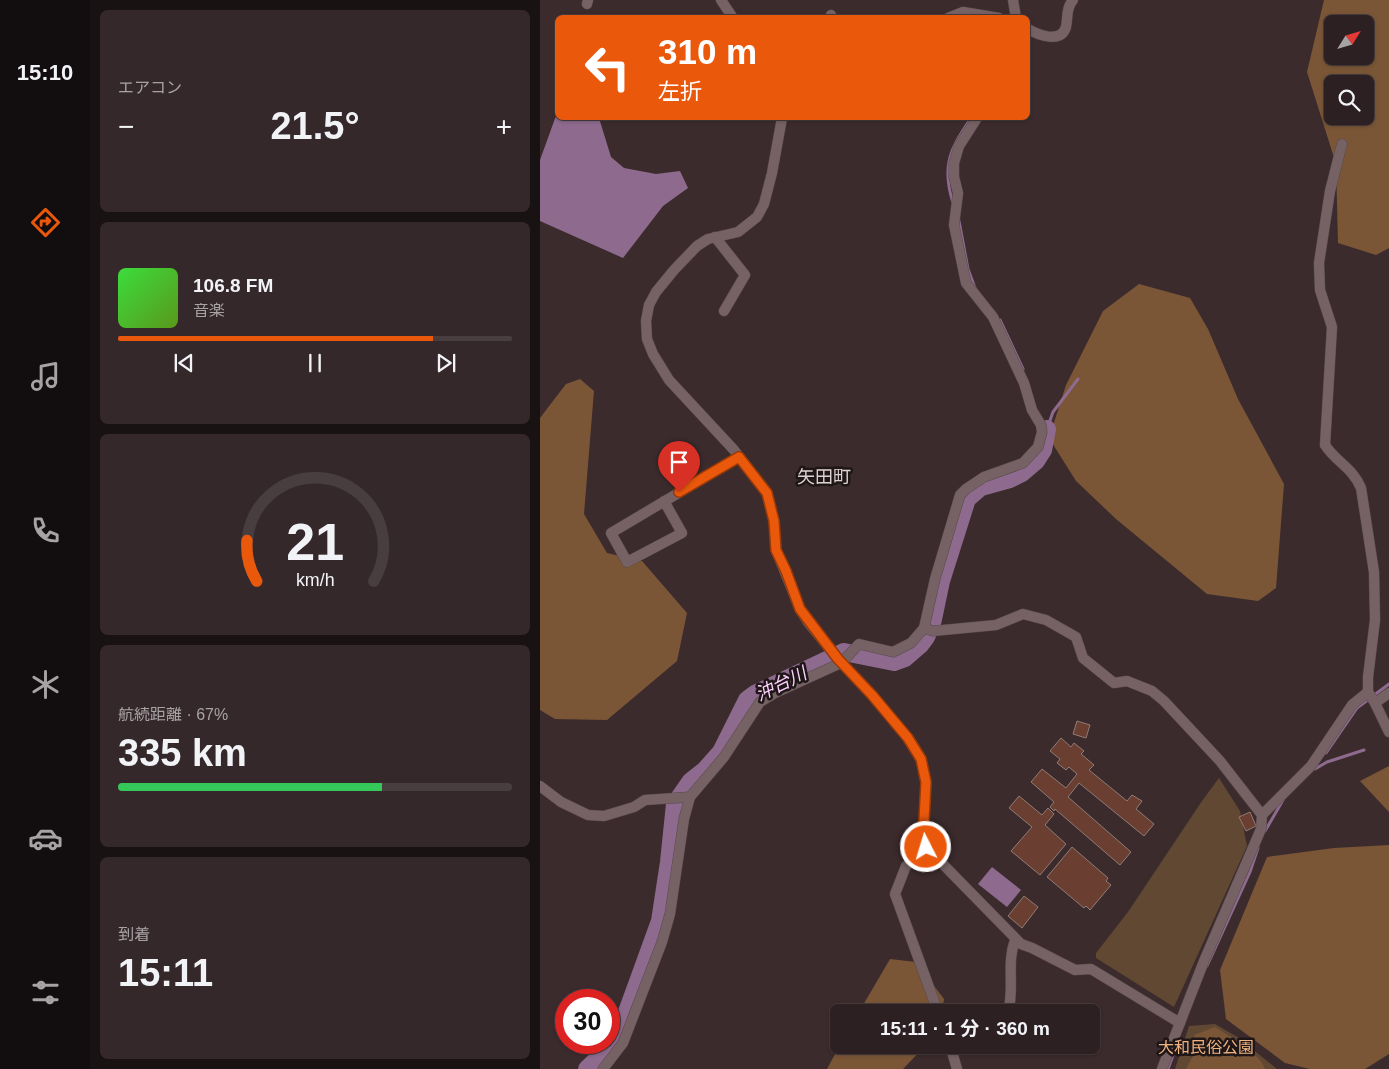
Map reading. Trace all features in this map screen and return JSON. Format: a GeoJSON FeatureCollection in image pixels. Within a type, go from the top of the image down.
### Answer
{"type":"FeatureCollection","features":[{"type":"Feature","properties":{"kind":"street"},"geometry":{"type":"LineString","coordinates":[[721,0],[731,15]]}},
{"type":"Feature","properties":{"kind":"street"},"geometry":{"type":"LineString","coordinates":[[1013,0],[1016,15]]}},
{"type":"Feature","properties":{"kind":"street"},"geometry":{"type":"LineString","coordinates":[[1030,30],[1051,37],[1062,34],[1065,29],[1067,10],[1073,0]]}},
{"type":"Feature","properties":{"kind":"street"},"geometry":{"type":"LineString","coordinates":[[956,15],[963,12],[981,15]]}},
{"type":"Feature","properties":{"kind":"street"},"geometry":{"type":"LineString","coordinates":[[782,120],[764,204],[757,217],[738,232],[708,239],[697,246],[656,292],[646,321],[647,339],[653,354],[669,380],[739,457],[767,493],[774,521],[776,550],[800,609],[842,656],[902,731],[921,759],[926,782],[924,820],[926,847],[1015,940],[1075,970],[1091,969],[1180,1023]]}},
{"type":"Feature","properties":{"kind":"street"},"geometry":{"type":"LineString","coordinates":[[928,630],[935,579],[960,495],[984,477],[1023,463],[1038,447],[1042,432],[1041,425],[1032,410],[1024,383],[1000,330],[988,310],[966,283],[954,225],[958,199],[953,170],[959,146],[976,120]]}},
{"type":"Feature","properties":{"kind":"street"},"geometry":{"type":"LineString","coordinates":[[1342,144],[1330,191],[1319,263],[1320,290],[1332,327],[1325,445],[1356,476],[1361,488],[1367,515],[1374,572],[1375,620],[1368,692],[1389,732]]}},
{"type":"Feature","properties":{"kind":"street"},"geometry":{"type":"LineString","coordinates":[[715,237],[745,275],[724,311]]}},
{"type":"Feature","properties":{"kind":"street"},"geometry":{"type":"LineString","coordinates":[[664,501],[682,532],[627,562],[611,533],[664,501],[739,457]]}},
{"type":"Feature","properties":{"kind":"street"},"geometry":{"type":"LineString","coordinates":[[603,1069],[623,1043],[662,942],[671,907],[684,819],[690,798],[724,757],[760,702],[842,656],[859,644],[865,644],[885,651],[899,650],[928,630],[996,625],[1023,614],[1046,620],[1076,637],[1083,658],[1114,683],[1127,681],[1152,691],[1164,701],[1220,761],[1262,815]]}},
{"type":"Feature","properties":{"kind":"street"},"geometry":{"type":"LineString","coordinates":[[1162,1069],[1232,894],[1261,829],[1262,815],[1310,766],[1352,705],[1368,692]]}},
{"type":"Feature","properties":{"kind":"street"},"geometry":{"type":"LineString","coordinates":[[1375,703],[1389,693]]}},
{"type":"Feature","properties":{"kind":"street"},"geometry":{"type":"LineString","coordinates":[[540,786],[560,802],[588,815],[604,816],[634,808],[645,800],[690,798]]}},
{"type":"Feature","properties":{"kind":"street"},"geometry":{"type":"LineString","coordinates":[[926,847],[906,866],[896,894],[935,1004]]}},
{"type":"Feature","properties":{"kind":"street"},"geometry":{"type":"LineString","coordinates":[[1009,1004],[1011,951],[1015,940]]}},
{"type":"Feature","properties":{"kind":"street"},"geometry":{"type":"LineString","coordinates":[[953,1054],[958,1069]]}},
{"type":"Feature","properties":{"kind":"green space"},"geometry":{"type":"Polygon","coordinates":[[[1324,0],[1389,0],[1389,248],[1376,255],[1338,243],[1336,164],[1307,72],[1324,0]]]}},
{"type":"Feature","properties":{"kind":"green space"},"geometry":{"type":"Polygon","coordinates":[[[1139,284],[1190,298],[1208,329],[1238,399],[1284,484],[1276,588],[1258,601],[1207,594],[1116,519],[1076,481],[1049,438],[1066,385],[1103,311],[1139,284]]]}},
{"type":"Feature","properties":{"kind":"green space"},"geometry":{"type":"Polygon","coordinates":[[[580,379],[594,391],[584,514],[607,553],[642,561],[687,613],[677,661],[607,720],[555,719],[540,710],[540,418],[566,384],[580,379]]]}},
{"type":"Feature","properties":{"kind":"green space"},"geometry":{"type":"Polygon","coordinates":[[[1389,766],[1389,812],[1360,781],[1389,766]]]}},
{"type":"Feature","properties":{"kind":"green space"},"geometry":{"type":"Polygon","coordinates":[[[1219,778],[1240,811],[1247,846],[1174,1007],[1096,958],[1096,953],[1128,912],[1219,778]]]}},
{"type":"Feature","properties":{"kind":"green space"},"geometry":{"type":"Polygon","coordinates":[[[1389,845],[1389,1054],[1365,1069],[1310,1069],[1285,1063],[1226,1019],[1220,970],[1267,857],[1334,848],[1389,845]]]}},
{"type":"Feature","properties":{"kind":"green space"},"geometry":{"type":"Polygon","coordinates":[[[890,959],[916,962],[944,999],[943,1004],[864,1004],[890,959]]]}},
{"type":"Feature","properties":{"kind":"green space","name":"大和民俗公園"},"geometry":{"type":"Polygon","coordinates":[[[1215,1024],[1239,1038],[1277,1069],[1175,1069],[1189,1026],[1215,1024]]]}},
{"type":"Feature","properties":{"kind":"green space","name":"大和民俗公園"},"geometry":{"type":"Polygon","coordinates":[[[1215,1027],[1251,1051],[1265,1069],[1186,1069],[1197,1048],[1194,1035],[1215,1027]]]}},
{"type":"Feature","properties":{"kind":"green space"},"geometry":{"type":"Polygon","coordinates":[[[835,1054],[917,1054],[903,1069],[827,1069],[835,1054]]]}},
{"type":"Feature","properties":{"kind":"shaded area"},"geometry":{"type":"Polygon","coordinates":[[[555,119],[600,120],[611,157],[624,168],[656,174],[680,171],[688,188],[663,206],[623,258],[540,221],[540,160],[555,119]]]}},
{"type":"Feature","properties":{"kind":"shaded area"},"geometry":{"type":"Polygon","coordinates":[[[992,867],[1021,890],[1007,907],[978,884],[992,867]]]}},
{"type":"Feature","properties":{"kind":"building"},"geometry":{"type":"Polygon","coordinates":[[[1077,721],[1090,725],[1086,738],[1073,734],[1077,721]]]}},
{"type":"Feature","properties":{"kind":"building"},"geometry":{"type":"Polygon","coordinates":[[[1061,738],[1071,747],[1074,743],[1084,751],[1081,754],[1094,765],[1089,770],[1127,801],[1132,795],[1142,801],[1136,809],[1154,824],[1144,836],[1079,783],[1068,797],[1131,852],[1120,865],[1055,809],[1054,811],[1050,807],[1054,802],[1031,782],[1042,769],[1066,788],[1077,774],[1069,767],[1066,770],[1057,763],[1060,759],[1050,751],[1061,738]]]}},
{"type":"Feature","properties":{"kind":"building"},"geometry":{"type":"Polygon","coordinates":[[[1019,796],[1042,815],[1048,808],[1054,814],[1045,825],[1066,844],[1040,875],[1011,851],[1032,827],[1009,808],[1019,796]]]}},
{"type":"Feature","properties":{"kind":"building"},"geometry":{"type":"Polygon","coordinates":[[[1250,812],[1256,826],[1246,831],[1239,817],[1250,812]]]}},
{"type":"Feature","properties":{"kind":"building"},"geometry":{"type":"Polygon","coordinates":[[[1072,847],[1108,878],[1106,881],[1111,885],[1090,910],[1086,906],[1084,908],[1047,877],[1072,847]]]}},
{"type":"Feature","properties":{"kind":"building"},"geometry":{"type":"Polygon","coordinates":[[[1024,896],[1038,907],[1022,928],[1008,916],[1024,896]]]}},
{"type":"Feature","properties":{"kind":"waterway"},"geometry":{"type":"LineString","coordinates":[[953,203],[948,178],[948,167],[953,148],[970,120]]}},
{"type":"Feature","properties":{"kind":"waterway"},"geometry":{"type":"LineString","coordinates":[[959,221],[968,269],[975,288]]}},
{"type":"Feature","properties":{"kind":"waterway"},"geometry":{"type":"LineString","coordinates":[[1000,320],[1023,369]]}},
{"type":"Feature","properties":{"kind":"waterway"},"geometry":{"type":"LineString","coordinates":[[1047,429],[1053,412],[1078,379]]}},
{"type":"Feature","properties":{"kind":"waterway","name":"沖台川"},"geometry":{"type":"LineString","coordinates":[[587,1069],[609,1048],[619,1034],[660,921],[675,804],[691,781],[705,770],[721,752],[747,700],[755,694],[844,652],[894,662],[905,658],[920,645],[932,624],[941,581],[967,499],[981,487],[1010,479],[1022,473],[1036,461],[1043,450],[1047,429]]}},
{"type":"Feature","properties":{"kind":"waterway"},"geometry":{"type":"LineString","coordinates":[[1326,753],[1357,708],[1389,684]]}},
{"type":"Feature","properties":{"kind":"waterway"},"geometry":{"type":"LineString","coordinates":[[1315,769],[1327,762],[1364,750]]}},
{"type":"Feature","properties":{"kind":"waterway"},"geometry":{"type":"LineString","coordinates":[[1265,831],[1283,800]]}},
{"type":"Feature","properties":{"kind":"waterway"},"geometry":{"type":"LineString","coordinates":[[1207,966],[1250,872],[1258,848]]}},
{"type":"Feature","properties":{"kind":"waterway"},"geometry":{"type":"LineString","coordinates":[[1168,1069],[1176,1047]]}},
{"type":"Feature","properties":{"kind":"district","name":"矢田町"},"geometry":{"type":"Point","coordinates":[824,477]}},
{"type":"Feature","properties":{"kind":"route"},"geometry":{"type":"LineString","coordinates":[[679,492],[739,457],[767,493],[774,521],[774,543],[800,609],[840,663],[872,695],[908,738],[921,759],[926,782],[924,820],[926,847]]}}]}
